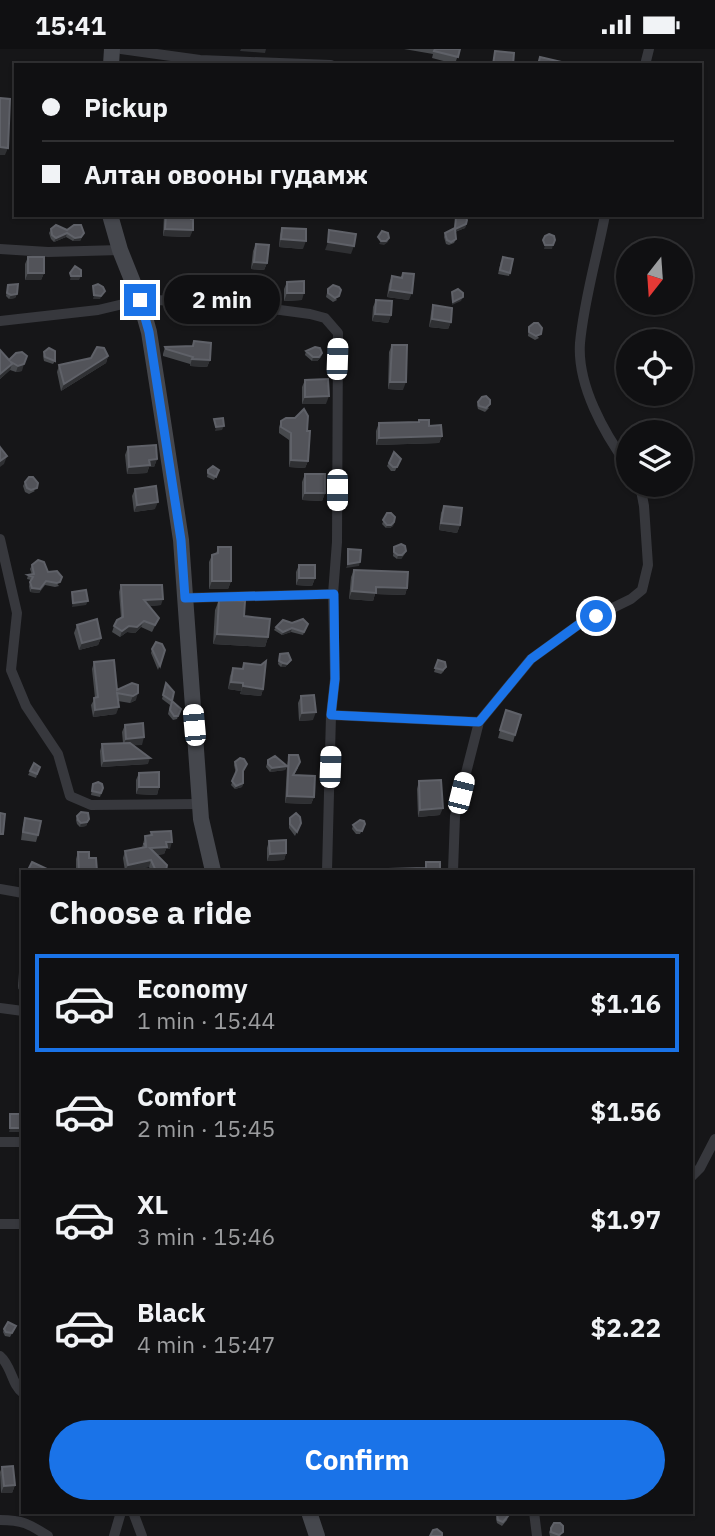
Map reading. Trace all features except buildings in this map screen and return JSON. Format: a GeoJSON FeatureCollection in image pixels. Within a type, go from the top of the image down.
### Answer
{"type":"FeatureCollection","features":[{"type":"Feature","properties":{"kind":"main road"},"geometry":{"type":"LineString","coordinates":[[111,217],[149,332],[181,540],[200,804],[213,870]]}},
{"type":"Feature","properties":{"kind":"main road"},"geometry":{"type":"LineString","coordinates":[[310,1514],[317,1536]]}},
{"type":"Feature","properties":{"kind":"street"},"geometry":{"type":"LineString","coordinates":[[121,49],[200,60],[279,63]]}},
{"type":"Feature","properties":{"kind":"street"},"geometry":{"type":"LineString","coordinates":[[605,217],[580,345],[586,384],[598,418],[616,447]]}},
{"type":"Feature","properties":{"kind":"street"},"geometry":{"type":"LineString","coordinates":[[0,249],[48,253],[120,250]]}},
{"type":"Feature","properties":{"kind":"street"},"geometry":{"type":"LineString","coordinates":[[0,321],[98,310],[140,300],[213,302],[310,314],[325,318],[338,333],[335,679],[331,715],[327,870]]}},
{"type":"Feature","properties":{"kind":"street"},"geometry":{"type":"LineString","coordinates":[[453,870],[455,816],[479,722],[531,659],[578,625],[631,599],[642,590],[649,565],[642,497]]}},
{"type":"Feature","properties":{"kind":"street"},"geometry":{"type":"LineString","coordinates":[[0,539],[17,613],[11,670],[26,706],[58,754],[70,796],[91,805],[200,804]]}},
{"type":"Feature","properties":{"kind":"street"},"geometry":{"type":"LineString","coordinates":[[185,598],[334,594]]}},
{"type":"Feature","properties":{"kind":"street"},"geometry":{"type":"LineString","coordinates":[[331,715],[479,722]]}},
{"type":"Feature","properties":{"kind":"street"},"geometry":{"type":"LineString","coordinates":[[0,889],[21,893]]}},
{"type":"Feature","properties":{"kind":"street"},"geometry":{"type":"LineString","coordinates":[[0,1008],[21,1011]]}},
{"type":"Feature","properties":{"kind":"street"},"geometry":{"type":"LineString","coordinates":[[693,1175],[700,1168],[715,1139]]}},
{"type":"Feature","properties":{"kind":"street"},"geometry":{"type":"LineString","coordinates":[[0,1142],[21,1142]]}},
{"type":"Feature","properties":{"kind":"street"},"geometry":{"type":"LineString","coordinates":[[0,1224],[21,1224]]}},
{"type":"Feature","properties":{"kind":"street"},"geometry":{"type":"LineString","coordinates":[[0,1356],[9,1364],[21,1391]]}},
{"type":"Feature","properties":{"kind":"street"},"geometry":{"type":"LineString","coordinates":[[114,1536],[120,1514]]}},
{"type":"Feature","properties":{"kind":"street"},"geometry":{"type":"LineString","coordinates":[[134,1514],[142,1536]]}},
{"type":"Feature","properties":{"kind":"street"},"geometry":{"type":"LineString","coordinates":[[534,1514],[537,1536]]}},
{"type":"Feature","properties":{"kind":"street"},"geometry":{"type":"LineString","coordinates":[[0,1520],[19,1520],[48,1536]]}},
{"type":"Feature","properties":{"kind":"route"},"geometry":{"type":"LineString","coordinates":[[140,300],[149,332],[181,540],[185,598],[334,594],[335,679],[331,715],[479,722],[531,659],[578,625],[596,616]]}}]}
